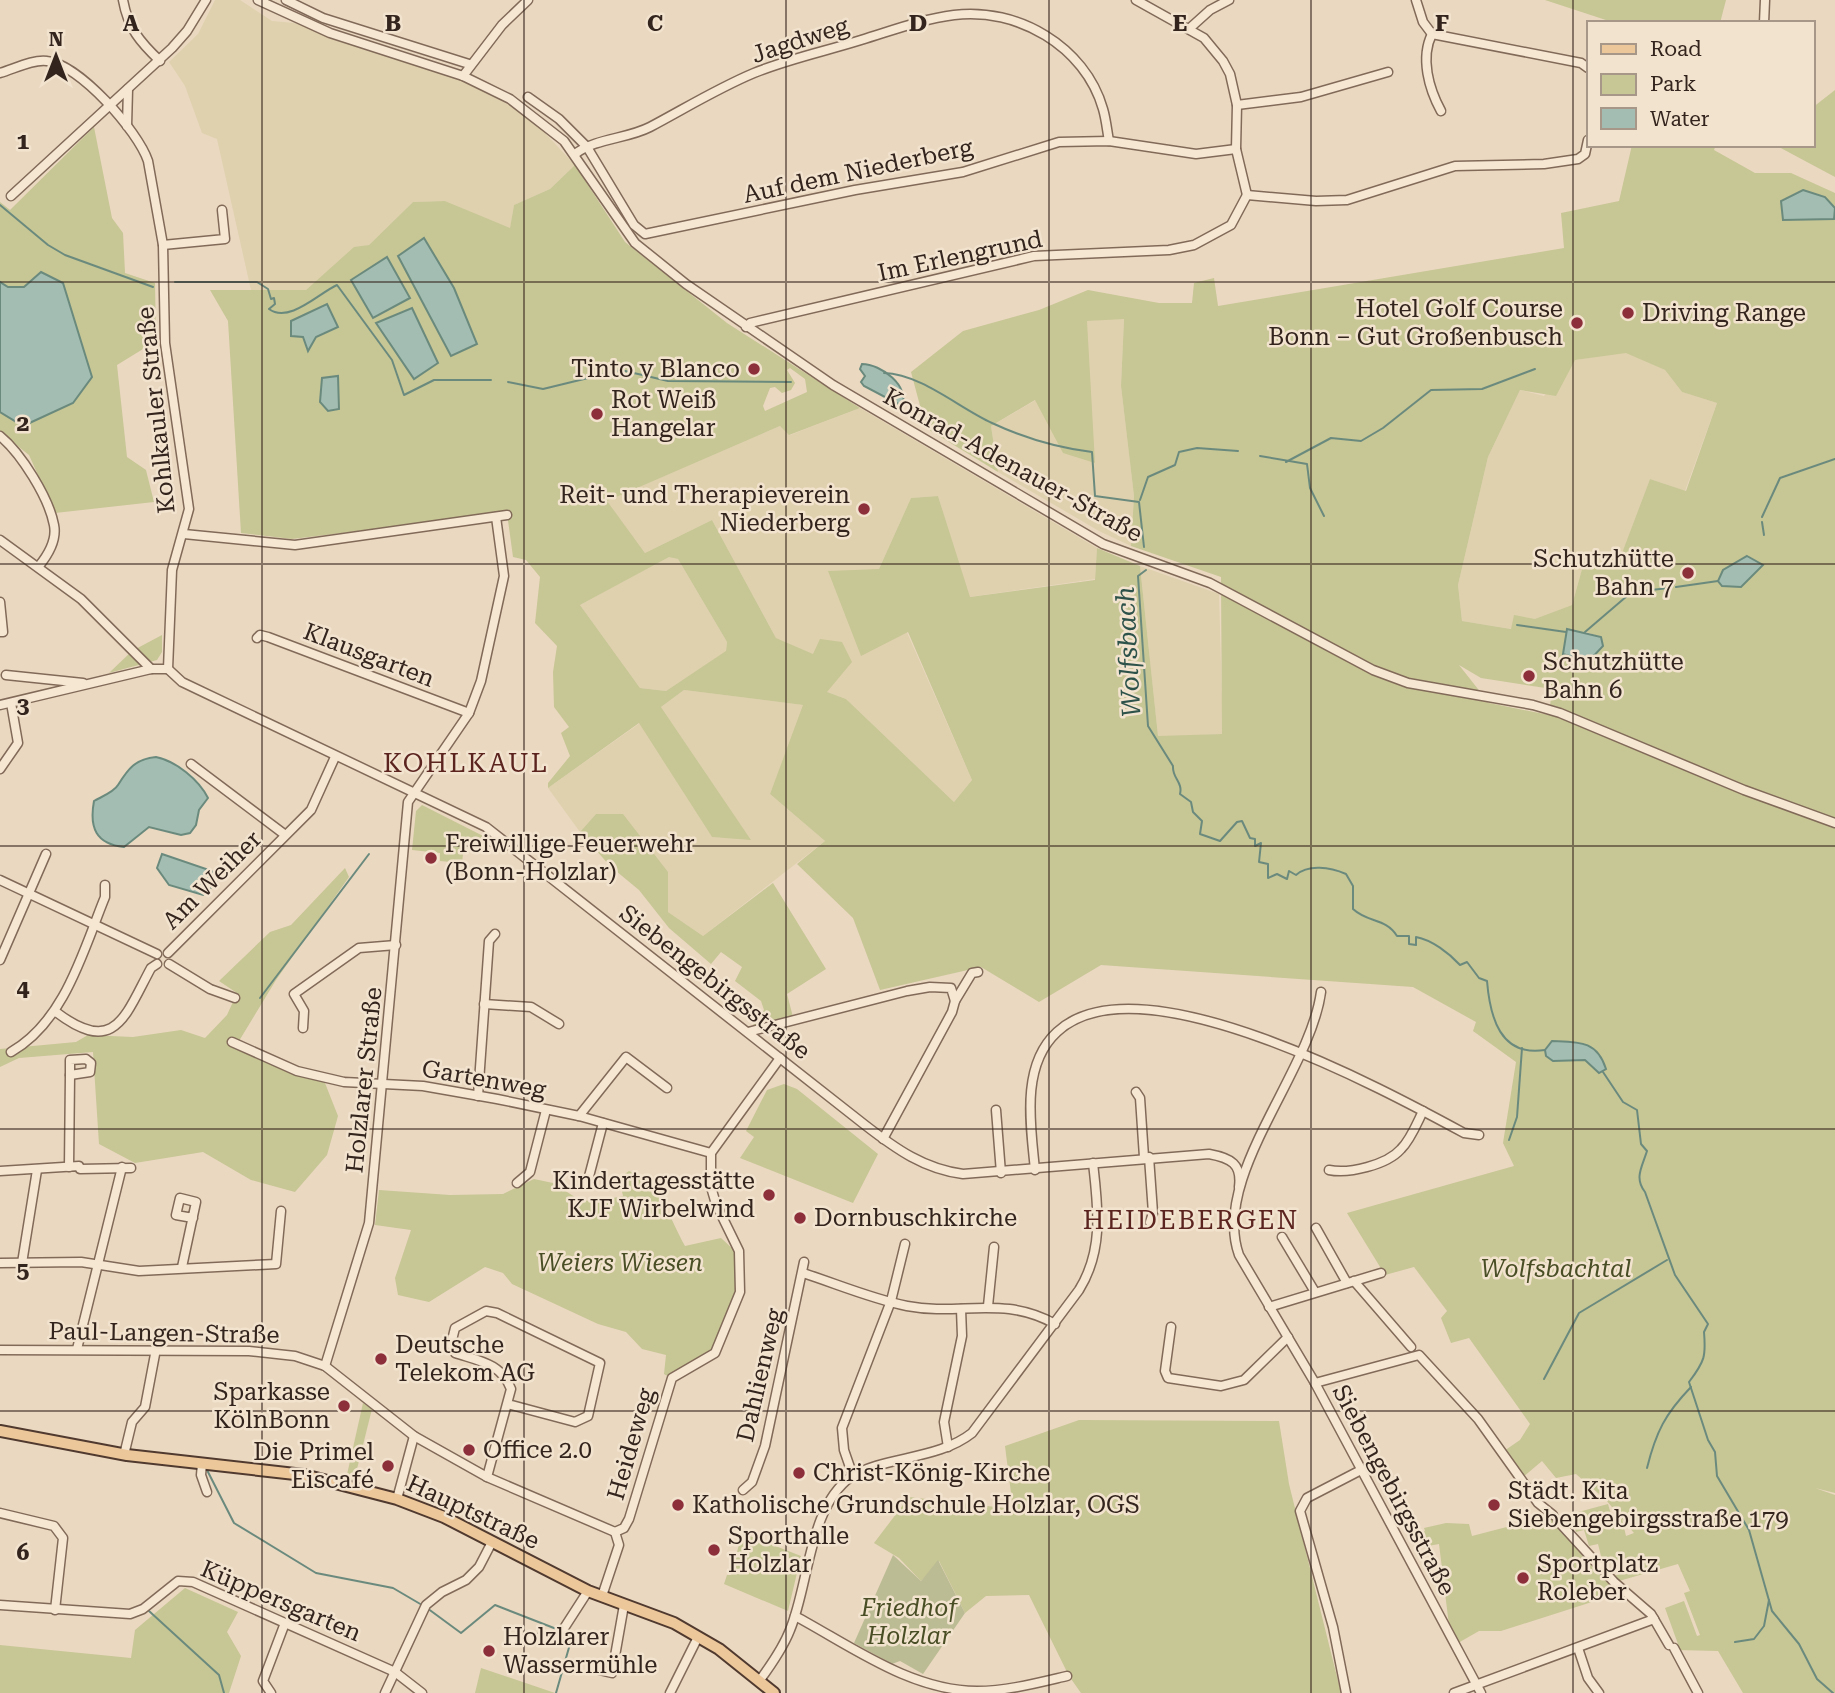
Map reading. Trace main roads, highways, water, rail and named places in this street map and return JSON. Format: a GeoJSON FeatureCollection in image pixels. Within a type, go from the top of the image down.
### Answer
{"type":"FeatureCollection","features":[{"type":"Feature","properties":{"kind":"main road","name":"Hauptstraße"},"geometry":{"type":"LineString","coordinates":[[0,1431],[124,1454],[304,1475],[397,1499],[444,1517],[588,1591],[674,1623],[760,1680],[774,1693]]}},
{"type":"Feature","properties":{"kind":"water"},"geometry":{"type":"Polygon","coordinates":[[[1803,190],[1825,197],[1835,208],[1834,219],[1783,220],[1781,201],[1803,190]]]}},
{"type":"Feature","properties":{"kind":"water"},"geometry":{"type":"Polygon","coordinates":[[[424,238],[454,288],[477,344],[451,356],[398,256],[424,238]]]}},
{"type":"Feature","properties":{"kind":"water"},"geometry":{"type":"Polygon","coordinates":[[[387,257],[410,298],[373,318],[351,280],[387,257]]]}},
{"type":"Feature","properties":{"kind":"water"},"geometry":{"type":"Polygon","coordinates":[[[41,272],[63,283],[92,377],[73,403],[23,426],[0,412],[0,282],[8,287],[24,287],[41,272]]]}},
{"type":"Feature","properties":{"kind":"water"},"geometry":{"type":"Polygon","coordinates":[[[327,304],[338,327],[316,337],[308,351],[303,337],[291,336],[291,321],[327,304]]]}},
{"type":"Feature","properties":{"kind":"water"},"geometry":{"type":"Polygon","coordinates":[[[412,308],[438,363],[414,379],[376,323],[412,308]]]}},
{"type":"Feature","properties":{"kind":"water"},"geometry":{"type":"Polygon","coordinates":[[[862,364],[885,372],[898,384],[902,391],[902,406],[864,386],[861,382],[865,376],[860,369],[862,364]]]}},
{"type":"Feature","properties":{"kind":"water"},"geometry":{"type":"Polygon","coordinates":[[[338,376],[339,409],[328,411],[320,402],[322,378],[338,376]]]}},
{"type":"Feature","properties":{"kind":"water"},"geometry":{"type":"Polygon","coordinates":[[[1747,556],[1763,565],[1741,587],[1722,586],[1718,581],[1723,570],[1747,556]]]}},
{"type":"Feature","properties":{"kind":"water"},"geometry":{"type":"Polygon","coordinates":[[[1567,629],[1601,637],[1603,646],[1588,662],[1563,654],[1567,629]]]}},
{"type":"Feature","properties":{"kind":"water"},"geometry":{"type":"Polygon","coordinates":[[[156,757],[186,772],[208,798],[199,810],[196,825],[190,833],[181,835],[149,827],[124,847],[107,842],[94,827],[94,801],[114,790],[137,763],[156,757]]]}},
{"type":"Feature","properties":{"kind":"water"},"geometry":{"type":"Polygon","coordinates":[[[162,854],[212,871],[217,882],[203,895],[169,885],[157,868],[162,854]]]}},
{"type":"Feature","properties":{"kind":"water"},"geometry":{"type":"Polygon","coordinates":[[[1552,1041],[1585,1044],[1597,1053],[1606,1069],[1599,1073],[1585,1060],[1553,1061],[1546,1056],[1545,1050],[1552,1041]]]}},
{"type":"Feature","properties":{"kind":"waterway","name":"Wolfsbach"},"geometry":{"type":"LineString","coordinates":[[0,205],[48,245],[65,255],[153,287]]}},
{"type":"Feature","properties":{"kind":"waterway","name":"Wolfsbach"},"geometry":{"type":"LineString","coordinates":[[175,282],[257,282],[268,289],[271,299],[274,298],[275,304],[269,309],[277,313],[286,313],[304,306],[337,285],[392,360],[404,395],[434,380],[491,380]]}},
{"type":"Feature","properties":{"kind":"waterway"},"geometry":{"type":"LineString","coordinates":[[1286,462],[1331,438],[1361,441],[1383,428],[1431,390],[1482,389],[1535,369]]}},
{"type":"Feature","properties":{"kind":"waterway","name":"Wolfsbach"},"geometry":{"type":"LineString","coordinates":[[508,382],[543,389],[621,370],[668,381],[791,382]]}},
{"type":"Feature","properties":{"kind":"waterway","name":"Wolfsbach"},"geometry":{"type":"LineString","coordinates":[[884,373],[926,385],[979,417],[1016,433],[1054,445],[1092,452],[1095,496],[1139,502],[1144,547]]}},
{"type":"Feature","properties":{"kind":"waterway"},"geometry":{"type":"LineString","coordinates":[[1140,500],[1148,477],[1175,465],[1179,452],[1197,448],[1238,451]]}},
{"type":"Feature","properties":{"kind":"waterway"},"geometry":{"type":"LineString","coordinates":[[1260,456],[1307,464],[1310,488],[1324,516]]}},
{"type":"Feature","properties":{"kind":"waterway"},"geometry":{"type":"LineString","coordinates":[[1762,517],[1780,478],[1835,459]]}},
{"type":"Feature","properties":{"kind":"waterway"},"geometry":{"type":"LineString","coordinates":[[1762,522],[1764,535]]}},
{"type":"Feature","properties":{"kind":"waterway","name":"Wolfsbach"},"geometry":{"type":"LineString","coordinates":[[1146,570],[1138,576],[1148,726],[1173,766],[1180,794],[1191,802],[1193,812],[1202,821],[1200,834],[1220,841],[1237,822],[1242,821],[1250,838],[1255,839],[1255,846],[1261,843],[1259,862],[1268,864],[1268,878],[1277,874],[1287,879],[1289,871],[1296,875],[1313,868],[1326,868],[1346,874],[1353,886],[1353,909],[1388,926],[1397,936],[1409,936],[1409,944],[1416,945],[1416,937],[1440,948],[1460,965],[1467,962],[1479,978],[1487,981],[1491,1008],[1500,1032],[1517,1047],[1530,1051],[1545,1050]]}},
{"type":"Feature","properties":{"kind":"waterway"},"geometry":{"type":"LineString","coordinates":[[1676,587],[1718,581]]}},
{"type":"Feature","properties":{"kind":"waterway"},"geometry":{"type":"LineString","coordinates":[[1633,592],[1669,588]]}},
{"type":"Feature","properties":{"kind":"waterway"},"geometry":{"type":"LineString","coordinates":[[1585,632],[1627,596]]}},
{"type":"Feature","properties":{"kind":"waterway"},"geometry":{"type":"LineString","coordinates":[[1517,625],[1566,632]]}},
{"type":"Feature","properties":{"kind":"waterway"},"geometry":{"type":"LineString","coordinates":[[260,998],[369,854]]}},
{"type":"Feature","properties":{"kind":"waterway"},"geometry":{"type":"LineString","coordinates":[[1509,1140],[1517,1117],[1522,1048]]}},
{"type":"Feature","properties":{"kind":"waterway","name":"Wolfsbach"},"geometry":{"type":"LineString","coordinates":[[1603,1072],[1623,1102],[1637,1110],[1641,1144],[1647,1151],[1640,1172],[1640,1182],[1675,1275],[1708,1324],[1704,1332],[1703,1358],[1689,1382],[1708,1440],[1715,1452],[1717,1476],[1749,1530],[1772,1611],[1799,1644],[1817,1679],[1833,1693]]}},
{"type":"Feature","properties":{"kind":"waterway"},"geometry":{"type":"LineString","coordinates":[[1544,1379],[1579,1313],[1667,1260]]}},
{"type":"Feature","properties":{"kind":"waterway"},"geometry":{"type":"LineString","coordinates":[[1647,1468],[1663,1424],[1691,1387]]}},
{"type":"Feature","properties":{"kind":"waterway"},"geometry":{"type":"LineString","coordinates":[[207,1470],[234,1523],[316,1573],[393,1588],[422,1605]]}},
{"type":"Feature","properties":{"kind":"waterway"},"geometry":{"type":"LineString","coordinates":[[1735,1642],[1754,1639],[1764,1626],[1769,1600]]}},
{"type":"Feature","properties":{"kind":"waterway"},"geometry":{"type":"LineString","coordinates":[[427,1608],[461,1633],[495,1605],[559,1630]]}},
{"type":"Feature","properties":{"kind":"waterway"},"geometry":{"type":"LineString","coordinates":[[149,1611],[219,1675],[224,1693]]}},
{"type":"Feature","properties":{"kind":"waterway"},"geometry":{"type":"LineString","coordinates":[[556,1693],[572,1637],[564,1633]]}},
{"type":"Feature","properties":{"kind":"place","name":"Driving Range"},"geometry":{"type":"Point","coordinates":[1628,313]}},
{"type":"Feature","properties":{"kind":"place","name":"Hotel Golf Course Bonn – Gut Großenbusch"},"geometry":{"type":"Point","coordinates":[1577,323]}},
{"type":"Feature","properties":{"kind":"place","name":"Tinto y Blanco"},"geometry":{"type":"Point","coordinates":[754,369]}},
{"type":"Feature","properties":{"kind":"place","name":"Rot Weiß Hangelar"},"geometry":{"type":"Point","coordinates":[597,414]}},
{"type":"Feature","properties":{"kind":"place","name":"Reit- und Therapieverein Niederberg"},"geometry":{"type":"Point","coordinates":[864,509]}},
{"type":"Feature","properties":{"kind":"place","name":"Schutzhütte Bahn 7"},"geometry":{"type":"Point","coordinates":[1688,573]}},
{"type":"Feature","properties":{"kind":"place","name":"Schutzhütte Bahn 6"},"geometry":{"type":"Point","coordinates":[1529,676]}},
{"type":"Feature","properties":{"kind":"place","name":"Freiwillige Feuerwehr (Bonn-Holzlar)"},"geometry":{"type":"Point","coordinates":[431,858]}},
{"type":"Feature","properties":{"kind":"place","name":"Kindertagesstätte KJF Wirbelwind"},"geometry":{"type":"Point","coordinates":[769,1195]}},
{"type":"Feature","properties":{"kind":"place","name":"Dornbuschkirche"},"geometry":{"type":"Point","coordinates":[800,1218]}},
{"type":"Feature","properties":{"kind":"place","name":"Deutsche Telekom AG"},"geometry":{"type":"Point","coordinates":[381,1359]}},
{"type":"Feature","properties":{"kind":"place","name":"Sparkasse KölnBonn"},"geometry":{"type":"Point","coordinates":[344,1406]}},
{"type":"Feature","properties":{"kind":"place","name":"Office 2.0"},"geometry":{"type":"Point","coordinates":[469,1450]}},
{"type":"Feature","properties":{"kind":"place","name":"Die Primel Eiscafé"},"geometry":{"type":"Point","coordinates":[388,1466]}},
{"type":"Feature","properties":{"kind":"place","name":"Christ-König-Kirche"},"geometry":{"type":"Point","coordinates":[799,1473]}},
{"type":"Feature","properties":{"kind":"place","name":"Katholische Grundschule Holzlar, OGS"},"geometry":{"type":"Point","coordinates":[678,1505]}},
{"type":"Feature","properties":{"kind":"place","name":"Städt. Kita Siebengebirgsstraße 179"},"geometry":{"type":"Point","coordinates":[1494,1505]}},
{"type":"Feature","properties":{"kind":"place","name":"Sporthalle Holzlar"},"geometry":{"type":"Point","coordinates":[714,1550]}},
{"type":"Feature","properties":{"kind":"place","name":"Sportplatz Roleber"},"geometry":{"type":"Point","coordinates":[1523,1578]}},
{"type":"Feature","properties":{"kind":"place","name":"Holzlarer Wassermühle"},"geometry":{"type":"Point","coordinates":[489,1651]}},
{"type":"Feature","properties":{"kind":"district","name":"KOHLKAUL"},"geometry":{"type":"Point","coordinates":[466,763]}},
{"type":"Feature","properties":{"kind":"district","name":"HEIDEBERGEN"},"geometry":{"type":"Point","coordinates":[1191,1220]}},
{"type":"Feature","properties":{"kind":"park label","name":"Weiers Wiesen"},"geometry":{"type":"Point","coordinates":[620,1263]}},
{"type":"Feature","properties":{"kind":"park label","name":"Wolfsbachtal"},"geometry":{"type":"Point","coordinates":[1556,1269]}},
{"type":"Feature","properties":{"kind":"park label","name":"Friedhof Holzlar"},"geometry":{"type":"Point","coordinates":[909,1622]}}]}
